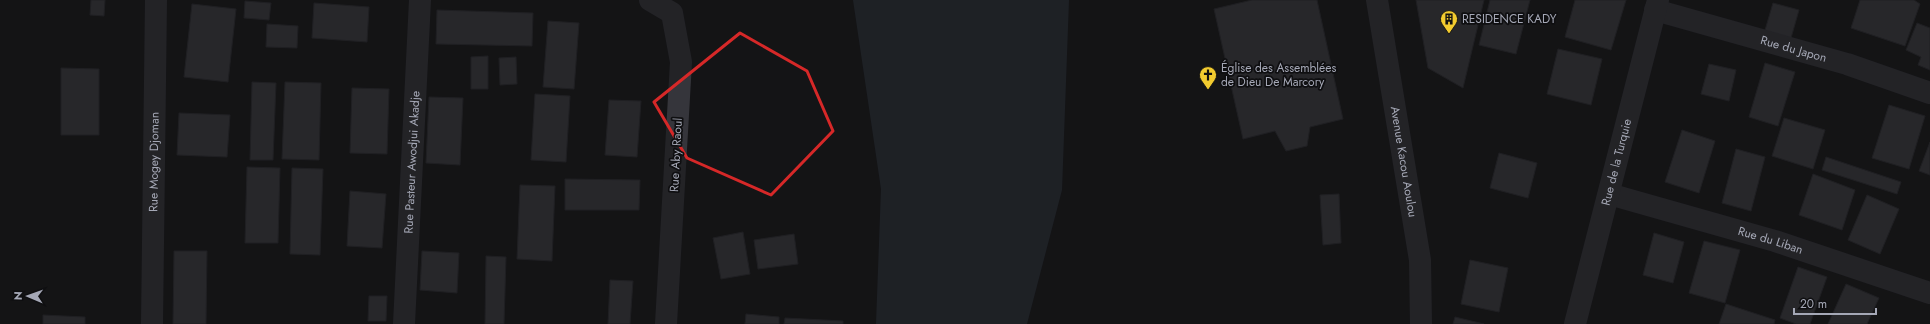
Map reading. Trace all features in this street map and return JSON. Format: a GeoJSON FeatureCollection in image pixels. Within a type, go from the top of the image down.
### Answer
{"type":"FeatureCollection","features":[{"type":"Feature","properties":{"kind":"street","name":"Rue Mogey Djoman"},"geometry":{"type":"LineString","coordinates":[[152,324],[156,0]]}},
{"type":"Feature","properties":{"kind":"street","name":"Rue Pasteur Awodjui Akadje"},"geometry":{"type":"LineString","coordinates":[[404,324],[420,0]]}},
{"type":"Feature","properties":{"kind":"street","name":"Rue Aby Raoul"},"geometry":{"type":"LineString","coordinates":[[650,0],[672,14],[681,62],[666,324]]}},
{"type":"Feature","properties":{"kind":"street","name":"Avenue Kacou Aoulou"},"geometry":{"type":"LineString","coordinates":[[1377,0],[1420,260],[1421,324]]}},
{"type":"Feature","properties":{"kind":"street","name":"Rue du Japon"},"geometry":{"type":"LineString","coordinates":[[1656,5],[1847,64],[1930,93]]}},
{"type":"Feature","properties":{"kind":"street","name":"Rue de la Turquie"},"geometry":{"type":"LineString","coordinates":[[1575,324],[1610,194],[1656,5]]}},
{"type":"Feature","properties":{"kind":"street","name":"Rue du Liban"},"geometry":{"type":"LineString","coordinates":[[1610,194],[1775,241],[1930,293]]}},
{"type":"Feature","properties":{"kind":"highlighted area"},"geometry":{"type":"Polygon","coordinates":[[[740,33],[807,71],[833,131],[771,195],[687,158],[654,102],[740,33]]]}},
{"type":"Feature","properties":{"kind":"shaded area"},"geometry":{"type":"Polygon","coordinates":[[[853,0],[1069,0],[1062,190],[1027,324],[876,324],[881,189],[853,0]]]}},
{"type":"Feature","properties":{"kind":"building"},"geometry":{"type":"Polygon","coordinates":[[[91,0],[105,0],[104,16],[90,15],[91,0]]]}},
{"type":"Feature","properties":{"kind":"building"},"geometry":{"type":"Polygon","coordinates":[[[1252,0],[1317,0],[1343,119],[1310,127],[1307,146],[1286,151],[1275,131],[1243,139],[1214,9],[1252,0]]]}},
{"type":"Feature","properties":{"kind":"building","name":"RESIDENCE KADY"},"geometry":{"type":"Polygon","coordinates":[[[1416,0],[1484,0],[1463,88],[1428,68],[1416,0]]]}},
{"type":"Feature","properties":{"kind":"building"},"geometry":{"type":"Polygon","coordinates":[[[1490,0],[1530,0],[1516,54],[1479,45],[1490,0]]]}},
{"type":"Feature","properties":{"kind":"building"},"geometry":{"type":"Polygon","coordinates":[[[1575,0],[1626,0],[1611,50],[1565,37],[1575,0]]]}},
{"type":"Feature","properties":{"kind":"building"},"geometry":{"type":"Polygon","coordinates":[[[1860,0],[1914,0],[1920,4],[1905,46],[1851,28],[1860,0]]]}},
{"type":"Feature","properties":{"kind":"building"},"geometry":{"type":"Polygon","coordinates":[[[245,1],[271,3],[269,20],[244,18],[245,1]]]}},
{"type":"Feature","properties":{"kind":"building"},"geometry":{"type":"Polygon","coordinates":[[[314,3],[369,7],[367,42],[312,38],[314,3]]]}},
{"type":"Feature","properties":{"kind":"building"},"geometry":{"type":"Polygon","coordinates":[[[1773,3],[1799,10],[1789,45],[1763,37],[1773,3]]]}},
{"type":"Feature","properties":{"kind":"building"},"geometry":{"type":"Polygon","coordinates":[[[192,4],[236,9],[228,82],[184,77],[192,4]]]}},
{"type":"Feature","properties":{"kind":"building"},"geometry":{"type":"Polygon","coordinates":[[[437,10],[533,13],[532,46],[436,44],[437,10]]]}},
{"type":"Feature","properties":{"kind":"building"},"geometry":{"type":"Polygon","coordinates":[[[548,21],[579,23],[574,89],[543,87],[548,21]]]}},
{"type":"Feature","properties":{"kind":"building"},"geometry":{"type":"Polygon","coordinates":[[[1917,23],[1930,28],[1930,70],[1918,65],[1921,57],[1906,50],[1917,23]]]}},
{"type":"Feature","properties":{"kind":"building"},"geometry":{"type":"Polygon","coordinates":[[[267,24],[298,26],[297,48],[266,47],[267,24]]]}},
{"type":"Feature","properties":{"kind":"building"},"geometry":{"type":"Polygon","coordinates":[[[1558,49],[1602,59],[1591,105],[1547,94],[1558,49]]]}},
{"type":"Feature","properties":{"kind":"building"},"geometry":{"type":"Polygon","coordinates":[[[488,56],[488,89],[471,89],[471,57],[488,56]]]}},
{"type":"Feature","properties":{"kind":"building"},"geometry":{"type":"Polygon","coordinates":[[[516,57],[517,84],[500,85],[499,58],[516,57]]]}},
{"type":"Feature","properties":{"kind":"building"},"geometry":{"type":"Polygon","coordinates":[[[1765,63],[1795,72],[1778,126],[1749,117],[1765,63]]]}},
{"type":"Feature","properties":{"kind":"building"},"geometry":{"type":"Polygon","coordinates":[[[1709,64],[1736,70],[1729,101],[1701,94],[1709,64]]]}},
{"type":"Feature","properties":{"kind":"building"},"geometry":{"type":"Polygon","coordinates":[[[61,68],[99,69],[99,135],[61,135],[61,68]]]}},
{"type":"Feature","properties":{"kind":"building"},"geometry":{"type":"Polygon","coordinates":[[[252,82],[276,83],[273,160],[250,160],[252,82]]]}},
{"type":"Feature","properties":{"kind":"building"},"geometry":{"type":"Polygon","coordinates":[[[285,82],[321,83],[319,160],[282,159],[285,82]]]}},
{"type":"Feature","properties":{"kind":"building"},"geometry":{"type":"Polygon","coordinates":[[[352,88],[389,89],[387,154],[350,153],[352,88]]]}},
{"type":"Feature","properties":{"kind":"building"},"geometry":{"type":"Polygon","coordinates":[[[535,94],[570,96],[566,162],[531,160],[535,94]]]}},
{"type":"Feature","properties":{"kind":"building"},"geometry":{"type":"Polygon","coordinates":[[[429,97],[463,98],[460,165],[426,163],[429,97]]]}},
{"type":"Feature","properties":{"kind":"building"},"geometry":{"type":"Polygon","coordinates":[[[609,100],[641,101],[637,157],[605,155],[609,100]]]}},
{"type":"Feature","properties":{"kind":"building"},"geometry":{"type":"Polygon","coordinates":[[[1889,105],[1925,116],[1909,169],[1872,158],[1889,105]]]}},
{"type":"Feature","properties":{"kind":"building"},"geometry":{"type":"Polygon","coordinates":[[[179,113],[230,115],[227,157],[177,155],[179,113]]]}},
{"type":"Feature","properties":{"kind":"building"},"geometry":{"type":"Polygon","coordinates":[[[1784,118],[1825,130],[1813,169],[1772,156],[1784,118]]]}},
{"type":"Feature","properties":{"kind":"building"},"geometry":{"type":"Polygon","coordinates":[[[1682,130],[1715,141],[1699,193],[1665,182],[1682,130]]]}},
{"type":"Feature","properties":{"kind":"building"},"geometry":{"type":"Polygon","coordinates":[[[1930,142],[1930,175],[1919,171],[1930,142]]]}},
{"type":"Feature","properties":{"kind":"building"},"geometry":{"type":"Polygon","coordinates":[[[1736,149],[1765,157],[1751,211],[1722,203],[1736,149]]]}},
{"type":"Feature","properties":{"kind":"building"},"geometry":{"type":"Polygon","coordinates":[[[1499,153],[1537,163],[1528,198],[1490,188],[1499,153]]]}},
{"type":"Feature","properties":{"kind":"building"},"geometry":{"type":"Polygon","coordinates":[[[1826,157],[1901,182],[1897,194],[1822,170],[1826,157]]]}},
{"type":"Feature","properties":{"kind":"building"},"geometry":{"type":"Polygon","coordinates":[[[247,167],[280,168],[278,243],[245,243],[247,167]]]}},
{"type":"Feature","properties":{"kind":"building"},"geometry":{"type":"Polygon","coordinates":[[[292,168],[323,169],[320,255],[290,254],[292,168]]]}},
{"type":"Feature","properties":{"kind":"building"},"geometry":{"type":"Polygon","coordinates":[[[1813,174],[1855,190],[1842,230],[1799,215],[1813,174]]]}},
{"type":"Feature","properties":{"kind":"building"},"geometry":{"type":"Polygon","coordinates":[[[565,179],[640,180],[639,210],[565,210],[565,179]]]}},
{"type":"Feature","properties":{"kind":"building"},"geometry":{"type":"Polygon","coordinates":[[[520,185],[555,186],[552,261],[517,259],[520,185]]]}},
{"type":"Feature","properties":{"kind":"building"},"geometry":{"type":"Polygon","coordinates":[[[350,191],[386,194],[382,248],[347,246],[350,191]]]}},
{"type":"Feature","properties":{"kind":"building"},"geometry":{"type":"Polygon","coordinates":[[[1339,194],[1341,243],[1323,245],[1320,195],[1339,194]]]}},
{"type":"Feature","properties":{"kind":"building"},"geometry":{"type":"Polygon","coordinates":[[[1867,195],[1899,209],[1880,254],[1848,240],[1867,195]]]}},
{"type":"Feature","properties":{"kind":"building"},"geometry":{"type":"Polygon","coordinates":[[[743,232],[750,274],[721,279],[713,238],[743,232]]]}},
{"type":"Feature","properties":{"kind":"building"},"geometry":{"type":"Polygon","coordinates":[[[1654,233],[1684,242],[1673,283],[1643,275],[1654,233]]]}},
{"type":"Feature","properties":{"kind":"building"},"geometry":{"type":"Polygon","coordinates":[[[794,234],[798,264],[758,269],[754,240],[794,234]]]}},
{"type":"Feature","properties":{"kind":"building"},"geometry":{"type":"Polygon","coordinates":[[[1704,241],[1740,250],[1725,303],[1689,293],[1704,241]]]}},
{"type":"Feature","properties":{"kind":"building"},"geometry":{"type":"Polygon","coordinates":[[[174,251],[207,251],[206,324],[173,324],[174,251]]]}},
{"type":"Feature","properties":{"kind":"building"},"geometry":{"type":"Polygon","coordinates":[[[422,251],[459,253],[457,293],[420,290],[422,251]]]}},
{"type":"Feature","properties":{"kind":"building"},"geometry":{"type":"Polygon","coordinates":[[[486,256],[506,257],[504,324],[485,324],[486,256]]]}},
{"type":"Feature","properties":{"kind":"building"},"geometry":{"type":"Polygon","coordinates":[[[1470,260],[1508,268],[1499,312],[1461,304],[1470,260]]]}},
{"type":"Feature","properties":{"kind":"building"},"geometry":{"type":"Polygon","coordinates":[[[1798,267],[1827,277],[1810,324],[1796,324],[1780,318],[1798,267]]]}},
{"type":"Feature","properties":{"kind":"building"},"geometry":{"type":"Polygon","coordinates":[[[610,280],[633,281],[630,324],[608,324],[610,280]]]}},
{"type":"Feature","properties":{"kind":"building"},"geometry":{"type":"Polygon","coordinates":[[[1846,284],[1879,298],[1867,324],[1828,324],[1846,284]]]}},
{"type":"Feature","properties":{"kind":"building"},"geometry":{"type":"Polygon","coordinates":[[[369,296],[387,296],[386,321],[368,321],[369,296]]]}},
{"type":"Feature","properties":{"kind":"building"},"geometry":{"type":"Polygon","coordinates":[[[1726,304],[1775,320],[1774,324],[1719,324],[1726,304]]]}},
{"type":"Feature","properties":{"kind":"building"},"geometry":{"type":"Polygon","coordinates":[[[746,314],[779,317],[779,324],[745,324],[746,314]]]}},
{"type":"Feature","properties":{"kind":"building"},"geometry":{"type":"Polygon","coordinates":[[[43,315],[85,317],[85,324],[43,324],[43,315]]]}},
{"type":"Feature","properties":{"kind":"building"},"geometry":{"type":"Polygon","coordinates":[[[1455,317],[1484,324],[1453,324],[1455,317]]]}},
{"type":"Feature","properties":{"kind":"building"},"geometry":{"type":"Polygon","coordinates":[[[785,318],[843,321],[843,324],[784,324],[785,318]]]}},
{"type":"Feature","properties":{"kind":"place","name":"RESIDENCE KADY"},"geometry":{"type":"Point","coordinates":[1449,34]}},
{"type":"Feature","properties":{"kind":"place","name":"Église des Assemblées de Dieu De Marcory"},"geometry":{"type":"Point","coordinates":[1208,90]}}]}
